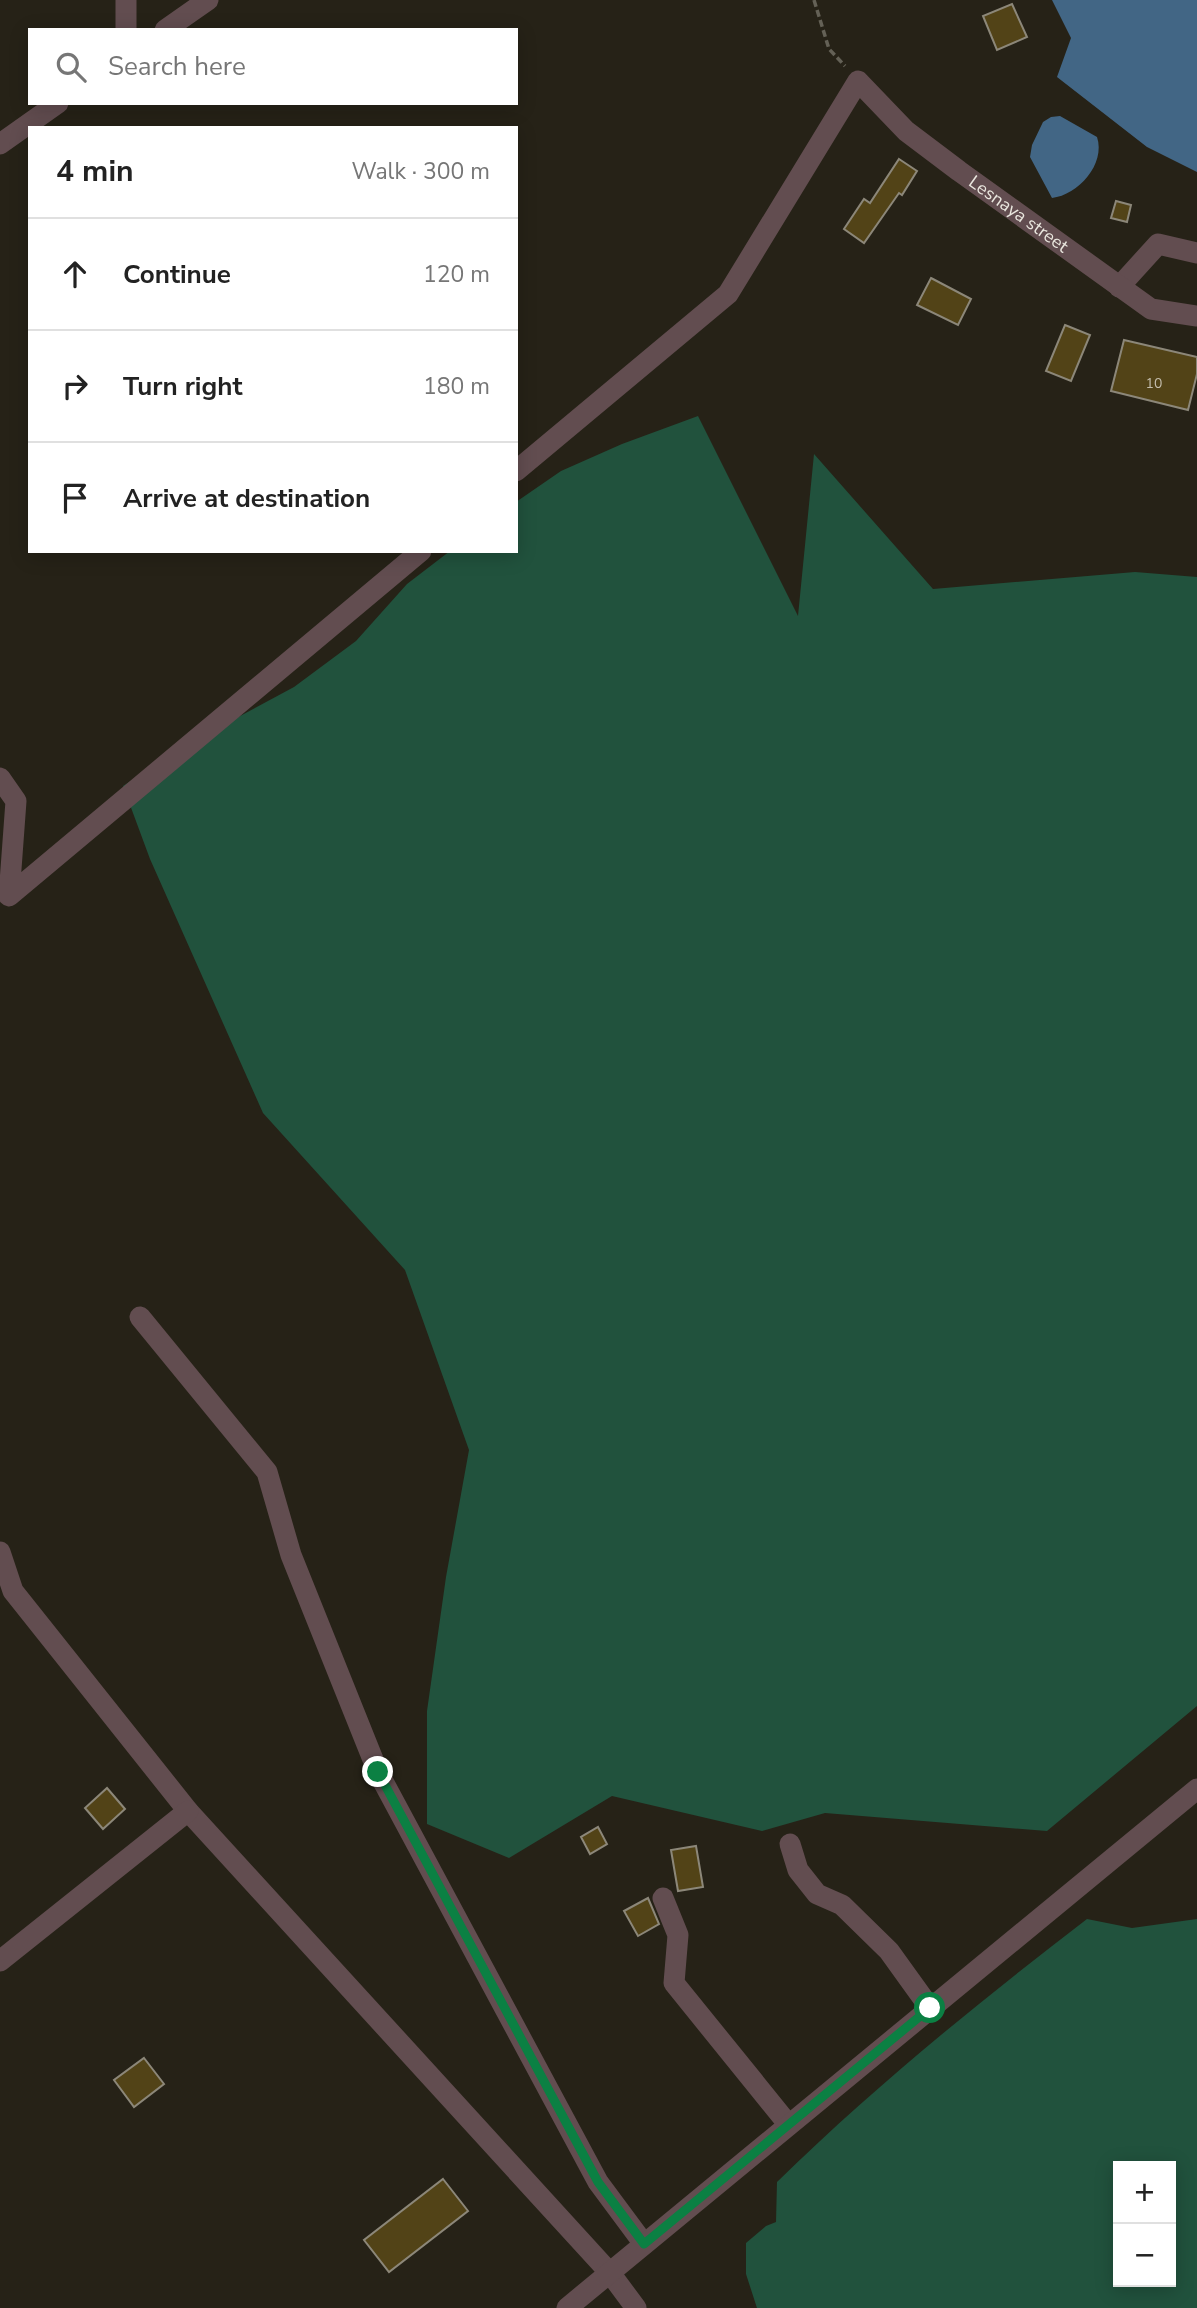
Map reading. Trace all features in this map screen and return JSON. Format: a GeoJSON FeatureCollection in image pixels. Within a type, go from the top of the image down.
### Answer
{"type":"FeatureCollection","features":[{"type":"Feature","properties":{"kind":"street"},"geometry":{"type":"LineString","coordinates":[[126,0],[126,28]]}},
{"type":"Feature","properties":{"kind":"street"},"geometry":{"type":"LineString","coordinates":[[168,28],[208,0]]}},
{"type":"Feature","properties":{"kind":"street"},"geometry":{"type":"LineString","coordinates":[[518,469],[728,294],[858,81]]}},
{"type":"Feature","properties":{"kind":"street","name":"Lesnaya street"},"geometry":{"type":"LineString","coordinates":[[858,81],[906,131],[1151,309],[1197,316]]}},
{"type":"Feature","properties":{"kind":"street"},"geometry":{"type":"LineString","coordinates":[[0,144],[55,105]]}},
{"type":"Feature","properties":{"kind":"street"},"geometry":{"type":"LineString","coordinates":[[1119,286],[1158,244],[1197,253]]}},
{"type":"Feature","properties":{"kind":"street"},"geometry":{"type":"LineString","coordinates":[[0,778],[16,801],[9,896],[419,553]]}},
{"type":"Feature","properties":{"kind":"street"},"geometry":{"type":"LineString","coordinates":[[0,823],[16,801]]}},
{"type":"Feature","properties":{"kind":"street"},"geometry":{"type":"LineString","coordinates":[[140,1317],[267,1472],[291,1555],[378,1772],[598,2182],[644,2244]]}},
{"type":"Feature","properties":{"kind":"street"},"geometry":{"type":"LineString","coordinates":[[0,1552],[13,1591],[188,1811],[610,2273],[635,2308]]}},
{"type":"Feature","properties":{"kind":"street"},"geometry":{"type":"LineString","coordinates":[[567,2308],[1197,1789]]}},
{"type":"Feature","properties":{"kind":"street"},"geometry":{"type":"LineString","coordinates":[[0,1961],[188,1811]]}},
{"type":"Feature","properties":{"kind":"street"},"geometry":{"type":"LineString","coordinates":[[790,1844],[798,1870],[817,1894],[842,1905],[889,1951],[930,2008]]}},
{"type":"Feature","properties":{"kind":"street"},"geometry":{"type":"LineString","coordinates":[[663,1898],[678,1935],[674,1983],[788,2124]]}},
{"type":"Feature","properties":{"kind":"path"},"geometry":{"type":"LineString","coordinates":[[814,0],[829,49],[858,81]]}},
{"type":"Feature","properties":{"kind":"green space"},"geometry":{"type":"Polygon","coordinates":[[[698,416],[798,616],[814,454],[933,589],[1135,572],[1197,577],[1197,1706],[1047,1831],[825,1813],[762,1831],[612,1796],[509,1858],[427,1824],[427,1711],[446,1577],[469,1450],[405,1270],[263,1113],[150,859],[123,786],[186,745],[294,687],[356,641],[407,584],[447,553],[518,553],[518,501],[561,471],[622,444],[698,416]]]}},
{"type":"Feature","properties":{"kind":"green space"},"geometry":{"type":"Polygon","coordinates":[[[1087,1919],[1132,1928],[1197,1919],[1197,2308],[757,2308],[746,2274],[746,2243],[766,2226],[776,2222],[777,2182],[967,2013],[1087,1919]]]}},
{"type":"Feature","properties":{"kind":"water"},"geometry":{"type":"Polygon","coordinates":[[[1052,0],[1197,0],[1197,172],[1147,147],[1057,77],[1071,38],[1052,0]]]}},
{"type":"Feature","properties":{"kind":"water"},"geometry":{"type":"Polygon","coordinates":[[[1060,116],[1097,137],[1099,147],[1094,167],[1088,176],[1071,191],[1052,198],[1030,157],[1032,145],[1043,122],[1060,116]]]}},
{"type":"Feature","properties":{"kind":"building"},"geometry":{"type":"Polygon","coordinates":[[[1012,4],[1027,37],[997,50],[983,16],[1012,4]]]}},
{"type":"Feature","properties":{"kind":"building"},"geometry":{"type":"Polygon","coordinates":[[[899,159],[917,171],[902,195],[899,193],[864,243],[844,229],[864,199],[870,203],[899,159]]]}},
{"type":"Feature","properties":{"kind":"building"},"geometry":{"type":"Polygon","coordinates":[[[1116,201],[1131,205],[1127,222],[1111,218],[1116,201]]]}},
{"type":"Feature","properties":{"kind":"building"},"geometry":{"type":"Polygon","coordinates":[[[931,278],[971,299],[958,325],[917,305],[931,278]]]}},
{"type":"Feature","properties":{"kind":"building"},"geometry":{"type":"Polygon","coordinates":[[[1065,325],[1090,335],[1071,381],[1046,371],[1065,325]]]}},
{"type":"Feature","properties":{"kind":"building"},"geometry":{"type":"Polygon","coordinates":[[[1124,340],[1197,357],[1197,374],[1188,410],[1111,391],[1124,340]]]}},
{"type":"Feature","properties":{"kind":"building"},"geometry":{"type":"Polygon","coordinates":[[[107,1788],[125,1809],[103,1829],[85,1808],[107,1788]]]}},
{"type":"Feature","properties":{"kind":"building"},"geometry":{"type":"Polygon","coordinates":[[[598,1827],[607,1844],[590,1854],[581,1837],[598,1827]]]}},
{"type":"Feature","properties":{"kind":"building"},"geometry":{"type":"Polygon","coordinates":[[[696,1846],[703,1887],[678,1891],[671,1850],[696,1846]]]}},
{"type":"Feature","properties":{"kind":"building"},"geometry":{"type":"Polygon","coordinates":[[[648,1898],[659,1924],[638,1936],[624,1911],[648,1898]]]}},
{"type":"Feature","properties":{"kind":"building"},"geometry":{"type":"Polygon","coordinates":[[[144,2058],[164,2084],[134,2107],[114,2080],[144,2058]]]}},
{"type":"Feature","properties":{"kind":"building"},"geometry":{"type":"Polygon","coordinates":[[[443,2179],[468,2211],[389,2272],[364,2240],[443,2179]]]}},
{"type":"Feature","properties":{"kind":"route"},"geometry":{"type":"LineString","coordinates":[[378,1772],[598,2182],[644,2244],[930,2008]]}}]}
